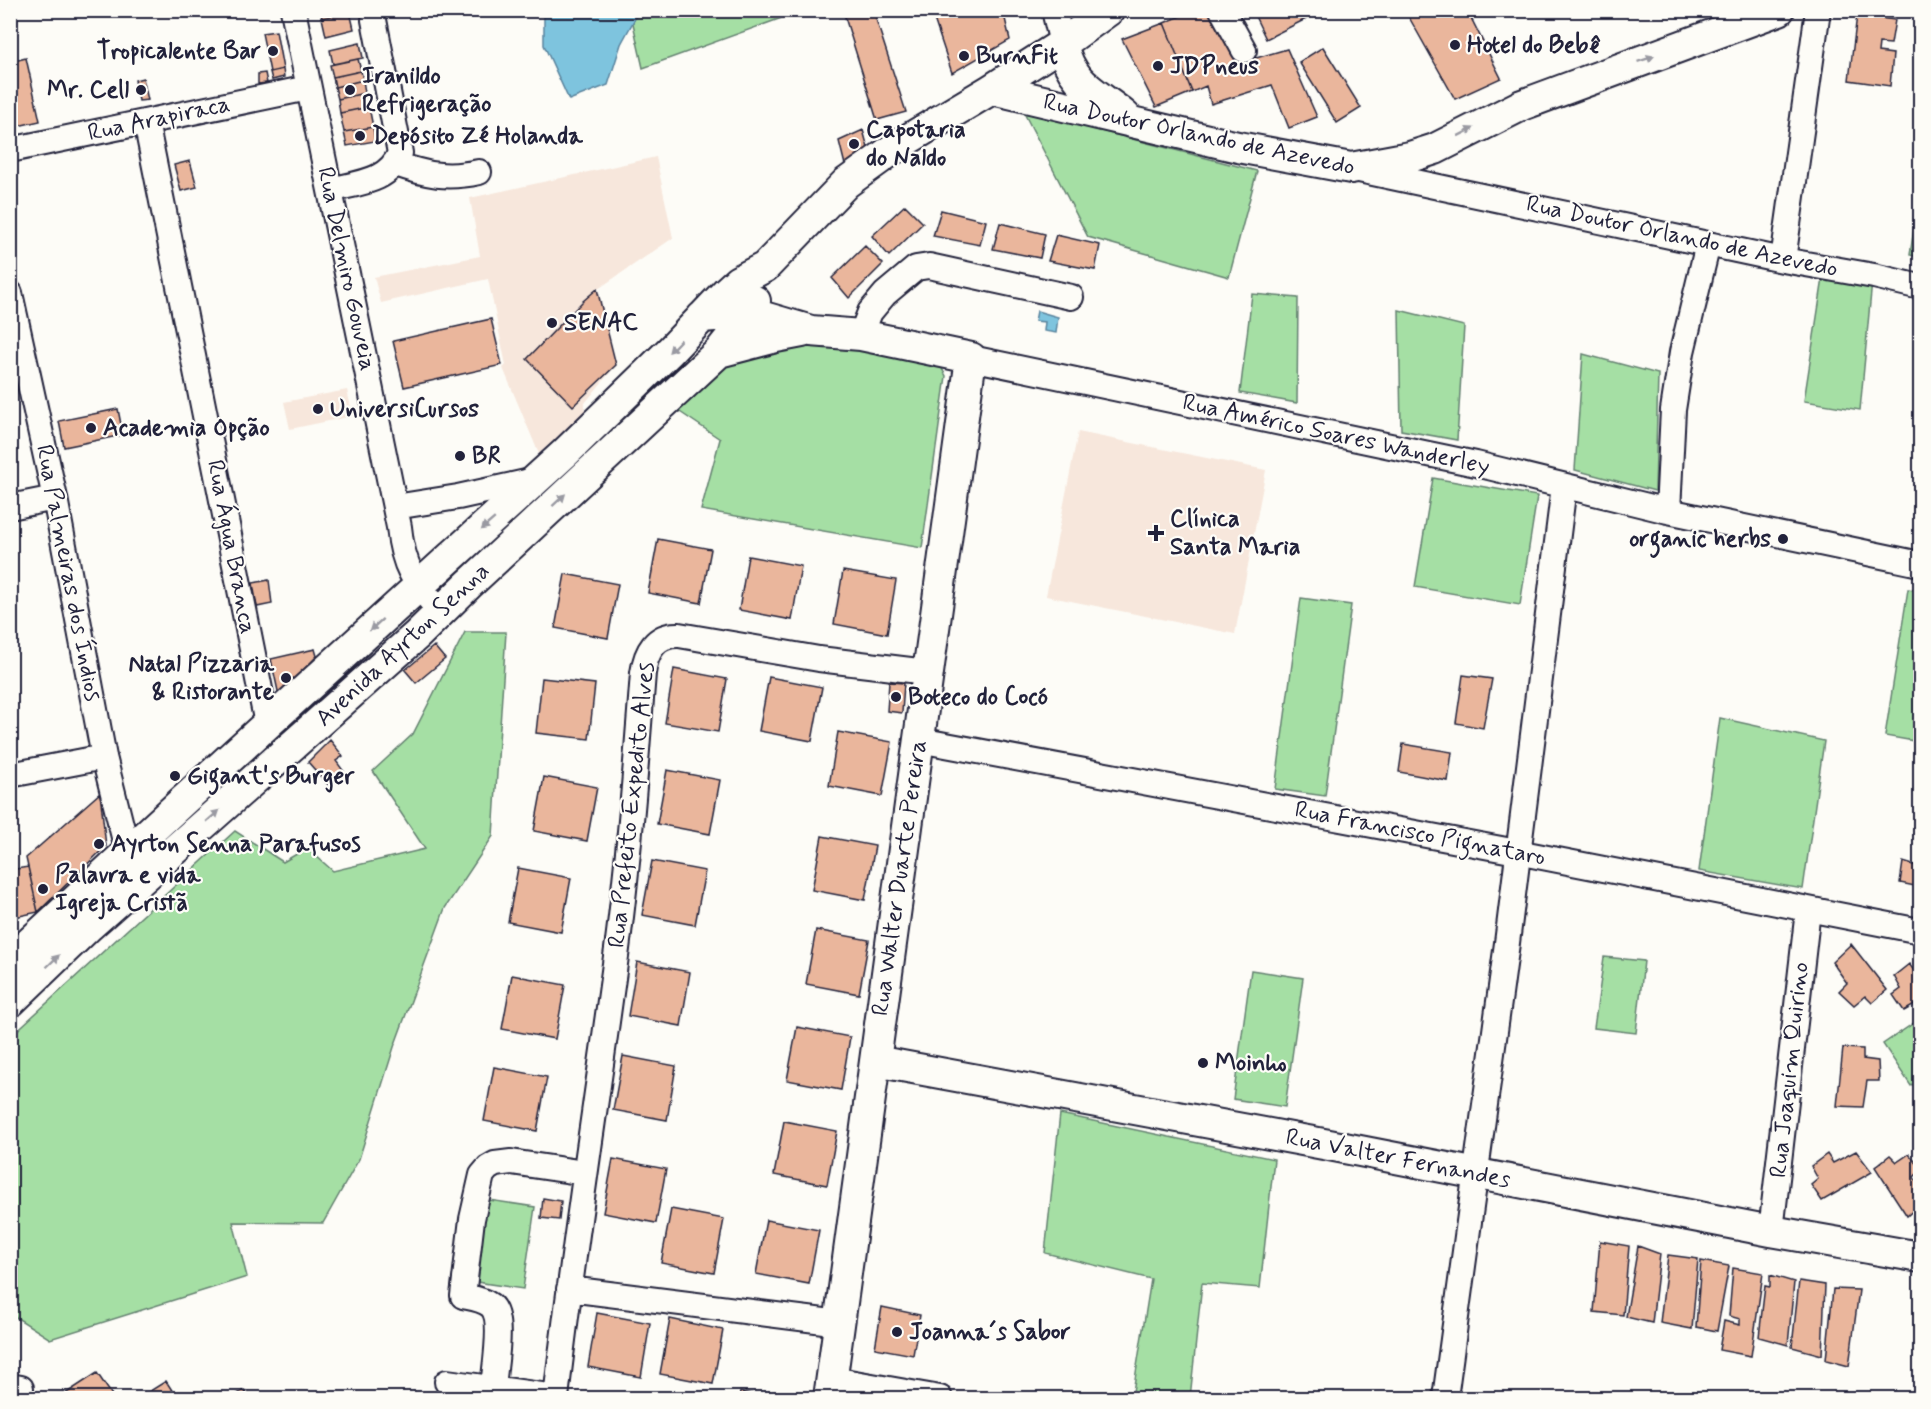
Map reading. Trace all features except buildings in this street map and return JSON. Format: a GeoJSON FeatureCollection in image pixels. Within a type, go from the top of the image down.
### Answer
{"type":"FeatureCollection","features":[{"type":"Feature","properties":{"kind":"main road"},"geometry":{"type":"LineString","coordinates":[[1351,168],[1410,158],[1522,105],[1779,10]]}},
{"type":"Feature","properties":{"kind":"main road","name":"Avenida Ayrton Senna"},"geometry":{"type":"LineString","coordinates":[[10,961],[427,577],[496,517],[670,351],[727,291],[758,270],[831,198],[871,163],[1062,44],[1103,13]]}},
{"type":"Feature","properties":{"kind":"main road"},"geometry":{"type":"LineString","coordinates":[[1062,44],[1074,75],[1082,84],[1130,121]]}},
{"type":"Feature","properties":{"kind":"main road","name":"Rua Doutor Orlando de Azevedo"},"geometry":{"type":"LineString","coordinates":[[992,89],[1249,149],[1351,168]]}},
{"type":"Feature","properties":{"kind":"main road","name":"Avenida Ayrton Senna"},"geometry":{"type":"LineString","coordinates":[[10,1002],[89,926],[441,613],[719,351],[750,313],[762,285],[758,270]]}},
{"type":"Feature","properties":{"kind":"main road","name":"Rua Américo Soares Wanderley"},"geometry":{"type":"LineString","coordinates":[[702,317],[750,313],[811,332],[861,334],[971,358]]}},
{"type":"Feature","properties":{"kind":"main road"},"geometry":{"type":"LineString","coordinates":[[719,351],[776,337],[811,332]]}},
{"type":"Feature","properties":{"kind":"main road","name":"Rua Walter Duarte Pereira"},"geometry":{"type":"LineString","coordinates":[[831,1389],[905,828],[971,358]]}},
{"type":"Feature","properties":{"kind":"main road"},"geometry":{"type":"LineString","coordinates":[[89,926],[93,914],[112,892],[112,886],[104,876]]}},
{"type":"Feature","properties":{"kind":"main road","name":"Rua Valter Fernandes"},"geometry":{"type":"LineString","coordinates":[[875,1061],[1164,1114],[1771,1232],[1920,1257]]}},
{"type":"Feature","properties":{"kind":"street","name":"Rua Delmiro Gouveia"},"geometry":{"type":"LineString","coordinates":[[292,10],[397,517],[419,554],[441,613]]}},
{"type":"Feature","properties":{"kind":"street"},"geometry":{"type":"LineString","coordinates":[[1054,10],[1062,44]]}},
{"type":"Feature","properties":{"kind":"street"},"geometry":{"type":"LineString","coordinates":[[1222,10],[1244,50]]}},
{"type":"Feature","properties":{"kind":"street"},"geometry":{"type":"LineString","coordinates":[[1783,260],[1818,10]]}},
{"type":"Feature","properties":{"kind":"street"},"geometry":{"type":"LineString","coordinates":[[330,190],[386,174],[396,164],[400,153],[374,20]]}},
{"type":"Feature","properties":{"kind":"street","name":"Rua Arapiraca"},"geometry":{"type":"LineString","coordinates":[[10,150],[308,88]]}},
{"type":"Feature","properties":{"kind":"street","name":"Rua Água Branca"},"geometry":{"type":"LineString","coordinates":[[146,122],[267,724]]}},
{"type":"Feature","properties":{"kind":"street"},"geometry":{"type":"LineString","coordinates":[[1435,148],[1431,155],[1431,168],[1443,187]]}},
{"type":"Feature","properties":{"kind":"street"},"geometry":{"type":"LineString","coordinates":[[396,164],[437,176],[450,177],[479,172]]}},
{"type":"Feature","properties":{"kind":"street","name":"Rua Doutor Orlando de Azevedo"},"geometry":{"type":"LineString","coordinates":[[1351,168],[1783,260],[1920,286]]}},
{"type":"Feature","properties":{"kind":"street"},"geometry":{"type":"LineString","coordinates":[[1668,511],[1673,410],[1682,352],[1708,244]]}},
{"type":"Feature","properties":{"kind":"street"},"geometry":{"type":"LineString","coordinates":[[861,334],[870,312],[902,278],[916,268],[929,266],[1071,297]]}},
{"type":"Feature","properties":{"kind":"street","name":"Rua Palmeiras dos Índios"},"geometry":{"type":"LineString","coordinates":[[11,296],[55,498],[104,757],[128,852]]}},
{"type":"Feature","properties":{"kind":"street","name":"Rua Américo Soares Wanderley"},"geometry":{"type":"LineString","coordinates":[[971,358],[1476,464],[1668,511],[1920,564]]}},
{"type":"Feature","properties":{"kind":"street"},"geometry":{"type":"LineString","coordinates":[[397,517],[458,497],[535,480]]}},
{"type":"Feature","properties":{"kind":"street"},"geometry":{"type":"LineString","coordinates":[[1445,1398],[1564,486]]}},
{"type":"Feature","properties":{"kind":"street"},"geometry":{"type":"LineString","coordinates":[[10,507],[55,498]]}},
{"type":"Feature","properties":{"kind":"street","name":"Rua Prefeito Expedito Alves"},"geometry":{"type":"LineString","coordinates":[[447,1382],[556,1398],[568,1289],[617,950],[630,836],[643,673],[651,648],[663,638],[679,635],[819,659],[927,672]]}},
{"type":"Feature","properties":{"kind":"street","name":"Rua Francisco Pignataro"},"geometry":{"type":"LineString","coordinates":[[919,740],[1920,930]]}},
{"type":"Feature","properties":{"kind":"street"},"geometry":{"type":"LineString","coordinates":[[10,775],[104,757]]}},
{"type":"Feature","properties":{"kind":"street","name":"Rua Joaquim Quirino"},"geometry":{"type":"LineString","coordinates":[[1771,1232],[1808,910]]}},
{"type":"Feature","properties":{"kind":"street"},"geometry":{"type":"LineString","coordinates":[[493,1388],[498,1326],[496,1314],[483,1301],[463,1296],[472,1219],[482,1175],[488,1168],[503,1162],[585,1173]]}},
{"type":"Feature","properties":{"kind":"street"},"geometry":{"type":"LineString","coordinates":[[568,1289],[840,1323]]}},
{"type":"Feature","properties":{"kind":"street"},"geometry":{"type":"LineString","coordinates":[[831,1389],[940,1398]]}},
{"type":"Feature","properties":{"kind":"shaded area","name":"SENAC"},"geometry":{"type":"Polygon","coordinates":[[[656,157],[673,238],[598,289],[616,365],[585,403],[585,414],[539,454],[503,368],[506,365],[488,279],[381,303],[374,277],[480,256],[470,198],[656,157]]]}},
{"type":"Feature","properties":{"kind":"shaded area","name":"UniversiCursos"},"geometry":{"type":"Polygon","coordinates":[[[347,390],[353,416],[290,429],[284,402],[347,390]]]}},
{"type":"Feature","properties":{"kind":"shaded area","name":"Clínica Santa Maria"},"geometry":{"type":"Polygon","coordinates":[[[1078,432],[1266,470],[1235,634],[1046,596],[1078,432]]]}},
{"type":"Feature","properties":{"kind":"green space"},"geometry":{"type":"Polygon","coordinates":[[[630,10],[801,11],[643,68],[630,10]]]}},
{"type":"Feature","properties":{"kind":"green space"},"geometry":{"type":"Polygon","coordinates":[[[1023,111],[1257,171],[1229,277],[1088,237],[1023,111]]]}},
{"type":"Feature","properties":{"kind":"green space"},"geometry":{"type":"Polygon","coordinates":[[[1920,189],[1920,257],[1910,255],[1920,189]]]}},
{"type":"Feature","properties":{"kind":"green space"},"geometry":{"type":"Polygon","coordinates":[[[1824,272],[1872,281],[1860,410],[1804,401],[1824,272]]]}},
{"type":"Feature","properties":{"kind":"green space"},"geometry":{"type":"Polygon","coordinates":[[[1252,294],[1298,298],[1297,403],[1240,393],[1252,294]]]}},
{"type":"Feature","properties":{"kind":"green space"},"geometry":{"type":"Polygon","coordinates":[[[1399,310],[1464,326],[1457,440],[1401,430],[1399,310]]]}},
{"type":"Feature","properties":{"kind":"green space"},"geometry":{"type":"Polygon","coordinates":[[[823,343],[937,360],[946,376],[922,548],[701,510],[720,439],[671,406],[725,358],[823,343]]]}},
{"type":"Feature","properties":{"kind":"green space"},"geometry":{"type":"Polygon","coordinates":[[[1583,354],[1658,374],[1655,491],[1575,470],[1583,354]]]}},
{"type":"Feature","properties":{"kind":"green space"},"geometry":{"type":"Polygon","coordinates":[[[1433,478],[1537,496],[1520,605],[1415,587],[1433,478]]]}},
{"type":"Feature","properties":{"kind":"green space"},"geometry":{"type":"Polygon","coordinates":[[[1908,589],[1920,591],[1920,742],[1885,736],[1908,589]]]}},
{"type":"Feature","properties":{"kind":"green space"},"geometry":{"type":"Polygon","coordinates":[[[1301,598],[1351,605],[1325,796],[1275,789],[1301,598]]]}},
{"type":"Feature","properties":{"kind":"green space"},"geometry":{"type":"Polygon","coordinates":[[[465,632],[506,632],[493,836],[445,908],[394,1047],[359,1159],[323,1223],[233,1222],[247,1277],[50,1339],[11,1314],[11,1036],[235,831],[283,862],[307,848],[333,871],[425,849],[373,771],[413,734],[465,632]]]}},
{"type":"Feature","properties":{"kind":"green space"},"geometry":{"type":"Polygon","coordinates":[[[1720,718],[1824,741],[1803,889],[1699,871],[1720,718]]]}},
{"type":"Feature","properties":{"kind":"green space"},"geometry":{"type":"Polygon","coordinates":[[[1604,957],[1644,961],[1636,1033],[1594,1028],[1604,957]]]}},
{"type":"Feature","properties":{"kind":"green space"},"geometry":{"type":"Polygon","coordinates":[[[1251,970],[1303,978],[1285,1107],[1233,1099],[1251,970]]]}},
{"type":"Feature","properties":{"kind":"green space"},"geometry":{"type":"Polygon","coordinates":[[[1920,1019],[1920,1079],[1911,1086],[1883,1044],[1920,1019]]]}},
{"type":"Feature","properties":{"kind":"green space"},"geometry":{"type":"Polygon","coordinates":[[[1060,1114],[1274,1159],[1260,1288],[1202,1283],[1190,1398],[1132,1398],[1151,1279],[1045,1253],[1060,1114]]]}},
{"type":"Feature","properties":{"kind":"green space"},"geometry":{"type":"Polygon","coordinates":[[[482,1199],[535,1207],[523,1289],[470,1281],[482,1199]]]}},
{"type":"Feature","properties":{"kind":"water"},"geometry":{"type":"Polygon","coordinates":[[[544,11],[639,11],[621,44],[608,85],[569,100],[544,45],[544,11]]]}},
{"type":"Feature","properties":{"kind":"water"},"geometry":{"type":"Polygon","coordinates":[[[1037,311],[1058,317],[1056,333],[1044,331],[1045,322],[1035,321],[1037,311]]]}},
{"type":"Feature","properties":{"kind":"place","name":"Hotel do Bebê"},"geometry":{"type":"Point","coordinates":[1455,45]}},
{"type":"Feature","properties":{"kind":"place","name":"Tropicalente Bar"},"geometry":{"type":"Point","coordinates":[273,51]}},
{"type":"Feature","properties":{"kind":"place","name":"BurnFit"},"geometry":{"type":"Point","coordinates":[964,56]}},
{"type":"Feature","properties":{"kind":"place","name":"JDPneus"},"geometry":{"type":"Point","coordinates":[1158,66]}},
{"type":"Feature","properties":{"kind":"place","name":"Mr. Cell"},"geometry":{"type":"Point","coordinates":[141,90]}},
{"type":"Feature","properties":{"kind":"place","name":"Iranildo Refrigeração"},"geometry":{"type":"Point","coordinates":[350,90]}},
{"type":"Feature","properties":{"kind":"place","name":"Depósito Zé Holanda"},"geometry":{"type":"Point","coordinates":[360,136]}},
{"type":"Feature","properties":{"kind":"place","name":"Capotaria do Naldo"},"geometry":{"type":"Point","coordinates":[854,144]}},
{"type":"Feature","properties":{"kind":"place","name":"SENAC"},"geometry":{"type":"Point","coordinates":[552,323]}},
{"type":"Feature","properties":{"kind":"place","name":"UniversiCursos"},"geometry":{"type":"Point","coordinates":[318,409]}},
{"type":"Feature","properties":{"kind":"place","name":"Academia Opção"},"geometry":{"type":"Point","coordinates":[91,428]}},
{"type":"Feature","properties":{"kind":"place","name":"BR"},"geometry":{"type":"Point","coordinates":[460,456]}},
{"type":"Feature","properties":{"kind":"place","name":"Clínica Santa Maria"},"geometry":{"type":"Point","coordinates":[1156,533]}},
{"type":"Feature","properties":{"kind":"place","name":"organic herbs"},"geometry":{"type":"Point","coordinates":[1783,539]}},
{"type":"Feature","properties":{"kind":"place","name":"Natal Pizzaria & Ristorante"},"geometry":{"type":"Point","coordinates":[286,678]}},
{"type":"Feature","properties":{"kind":"place","name":"Boteco do Cocó"},"geometry":{"type":"Point","coordinates":[896,697]}},
{"type":"Feature","properties":{"kind":"place","name":"Gigant's Burger"},"geometry":{"type":"Point","coordinates":[175,776]}},
{"type":"Feature","properties":{"kind":"place","name":"Ayrton Senna Parafusos"},"geometry":{"type":"Point","coordinates":[99,844]}},
{"type":"Feature","properties":{"kind":"place","name":"Palavra e vida Igreja Cristã"},"geometry":{"type":"Point","coordinates":[43,889]}},
{"type":"Feature","properties":{"kind":"place","name":"Moinho"},"geometry":{"type":"Point","coordinates":[1203,1063]}},
{"type":"Feature","properties":{"kind":"place","name":"Joanna´s Sabor"},"geometry":{"type":"Point","coordinates":[897,1332]}}]}
